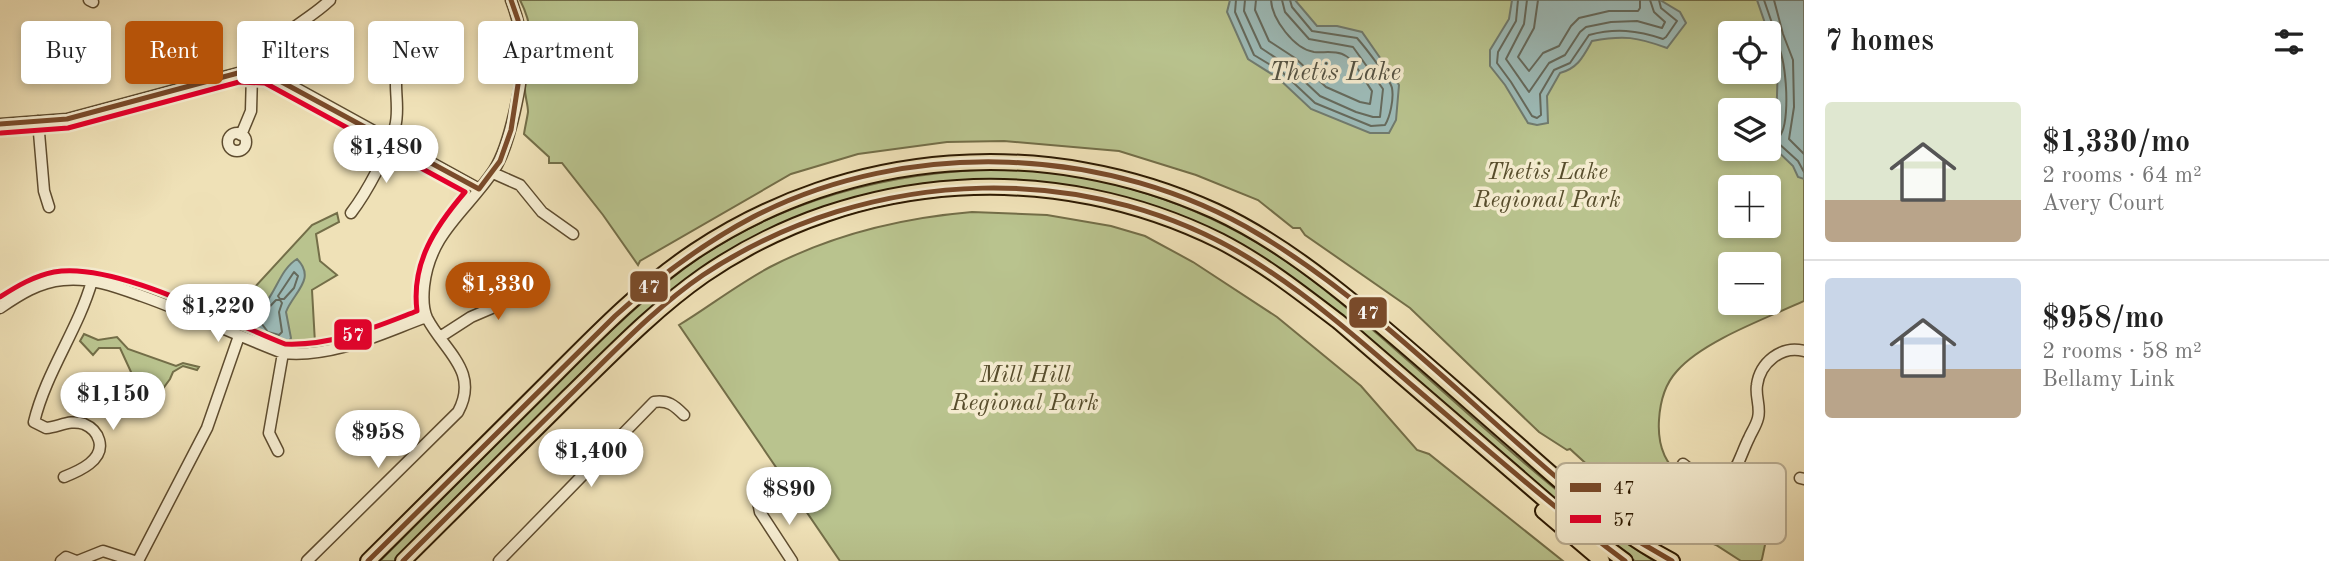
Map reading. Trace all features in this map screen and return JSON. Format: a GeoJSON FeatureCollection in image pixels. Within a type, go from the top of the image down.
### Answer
{"type":"FeatureCollection","features":[{"type":"Feature","properties":{"kind":"highway"},"geometry":{"type":"LineString","coordinates":[[368,561],[599,331],[662,275],[694,252],[755,216],[821,189],[890,171],[965,161],[1044,164],[1114,176],[1183,198],[1246,227],[1288,252],[1330,284],[1556,479]]}},
{"type":"Feature","properties":{"kind":"highway"},"geometry":{"type":"LineString","coordinates":[[403,561],[629,337],[705,275],[769,237],[834,211],[892,195],[958,187],[1011,186],[1078,193],[1147,211],[1221,242],[1305,295],[1556,509]]}},
{"type":"Feature","properties":{"kind":"highway"},"geometry":{"type":"LineString","coordinates":[[1480,444],[1504,474],[1556,520]]}},
{"type":"Feature","properties":{"kind":"highway"},"geometry":{"type":"LineString","coordinates":[[1583,544],[1602,561]]}},
{"type":"Feature","properties":{"kind":"highway"},"geometry":{"type":"LineString","coordinates":[[1602,544],[1625,561]]}},
{"type":"Feature","properties":{"kind":"highway"},"geometry":{"type":"LineString","coordinates":[[1645,544],[1672,561]]}},
{"type":"Feature","properties":{"kind":"highway"},"geometry":{"type":"LineString","coordinates":[[1652,544],[1686,561]]}},
{"type":"Feature","properties":{"kind":"street"},"geometry":{"type":"LineString","coordinates":[[302,21],[330,0]]}},
{"type":"Feature","properties":{"kind":"street"},"geometry":{"type":"LineString","coordinates":[[307,561],[458,412],[463,402],[466,388],[461,369],[426,317],[424,284],[432,254],[446,228],[493,173],[511,131],[522,61],[521,36],[511,0]]}},
{"type":"Feature","properties":{"kind":"street"},"geometry":{"type":"LineString","coordinates":[[0,124],[67,119],[237,73]]}},
{"type":"Feature","properties":{"kind":"street"},"geometry":{"type":"LineString","coordinates":[[241,135],[251,111],[252,84]]}},
{"type":"Feature","properties":{"kind":"street"},"geometry":{"type":"LineString","coordinates":[[288,84],[479,189]]}},
{"type":"Feature","properties":{"kind":"street"},"geometry":{"type":"LineString","coordinates":[[351,213],[367,189],[391,139],[397,114],[398,84]]}},
{"type":"Feature","properties":{"kind":"street"},"geometry":{"type":"LineString","coordinates":[[38,121],[44,191],[49,207]]}},
{"type":"Feature","properties":{"kind":"street"},"geometry":{"type":"LineString","coordinates":[[493,173],[520,186],[542,212],[573,234]]}},
{"type":"Feature","properties":{"kind":"street"},"geometry":{"type":"LineString","coordinates":[[440,337],[471,317],[492,308],[523,270]]}},
{"type":"Feature","properties":{"kind":"street"},"geometry":{"type":"LineString","coordinates":[[0,308],[22,293],[44,284],[61,280],[92,281],[174,308],[283,354],[300,355],[328,353],[426,317]]}},
{"type":"Feature","properties":{"kind":"street"},"geometry":{"type":"LineString","coordinates":[[64,477],[91,463],[99,453],[100,442],[95,431],[85,424],[74,422],[46,429],[34,422],[38,403],[71,334],[92,281]]}},
{"type":"Feature","properties":{"kind":"street"},"geometry":{"type":"LineString","coordinates":[[61,561],[71,557],[77,561],[103,551],[136,561],[207,428],[239,337]]}},
{"type":"Feature","properties":{"kind":"street"},"geometry":{"type":"LineString","coordinates":[[1739,463],[1756,428],[1759,413],[1756,387],[1763,365],[1776,355],[1794,349],[1804,351]]}},
{"type":"Feature","properties":{"kind":"street"},"geometry":{"type":"LineString","coordinates":[[278,451],[269,433],[283,354]]}},
{"type":"Feature","properties":{"kind":"street"},"geometry":{"type":"LineString","coordinates":[[499,561],[654,402],[665,401],[684,415]]}},
{"type":"Feature","properties":{"kind":"street"},"geometry":{"type":"LineString","coordinates":[[758,502],[760,512],[792,561]]}},
{"type":"Feature","properties":{"kind":"green space","name":"Thetis Lake Regional Park"},"geometry":{"type":"Polygon","coordinates":[[[520,0],[1804,0],[1804,301],[1781,311],[1781,252],[1718,252],[1718,315],[1772,315],[1719,340],[1688,360],[1673,376],[1662,400],[1659,420],[1660,441],[1669,463],[1585,463],[1570,449],[1567,450],[1539,432],[1410,308],[1305,235],[1300,228],[1293,228],[1258,200],[1196,175],[1119,151],[1004,141],[947,142],[858,154],[791,174],[640,261],[638,265],[562,163],[549,163],[549,157],[524,134],[528,112],[526,84],[638,84],[638,21],[529,21],[520,0]]]}},
{"type":"Feature","properties":{"kind":"green space"},"geometry":{"type":"Polygon","coordinates":[[[1003,169],[1076,176],[1146,193],[1180,205],[1246,236],[1308,277],[1353,313],[1556,490],[1556,502],[1211,230],[1128,199],[1074,187],[1013,180],[922,184],[847,201],[768,231],[584,372],[395,561],[380,561],[608,333],[665,283],[720,244],[796,207],[836,194],[877,183],[961,171],[1003,169]]]}},
{"type":"Feature","properties":{"kind":"green space","name":"Mill Hill Regional Park"},"geometry":{"type":"Polygon","coordinates":[[[972,212],[1047,215],[1111,226],[1145,236],[1193,262],[1277,317],[1361,386],[1417,450],[1429,454],[1563,561],[840,561],[679,325],[770,267],[819,245],[894,223],[972,212]]]}},
{"type":"Feature","properties":{"kind":"green space"},"geometry":{"type":"Polygon","coordinates":[[[337,213],[339,222],[316,234],[320,261],[337,275],[312,290],[315,343],[280,339],[239,322],[253,289],[312,225],[337,213]]]}},
{"type":"Feature","properties":{"kind":"green space"},"geometry":{"type":"Polygon","coordinates":[[[84,334],[98,340],[117,337],[128,349],[176,366],[183,363],[199,367],[197,370],[183,366],[173,372],[148,409],[120,348],[99,348],[93,355],[80,341],[84,334]]]}},
{"type":"Feature","properties":{"kind":"green space"},"geometry":{"type":"Polygon","coordinates":[[[1629,544],[1654,561],[1635,561],[1611,545],[1629,544]]]}},
{"type":"Feature","properties":{"kind":"green space","name":"Thetis Lake Regional Park"},"geometry":{"type":"Polygon","coordinates":[[[1714,544],[1765,544],[1761,561],[1741,561],[1714,544]]]}},
{"type":"Feature","properties":{"kind":"water","name":"Thetis Lake"},"geometry":{"type":"Polygon","coordinates":[[[1230,0],[1295,0],[1317,26],[1337,26],[1362,32],[1399,85],[1396,120],[1389,133],[1370,133],[1311,109],[1278,78],[1248,59],[1227,12],[1230,0]]]}},
{"type":"Feature","properties":{"kind":"water"},"geometry":{"type":"Polygon","coordinates":[[[1512,0],[1660,0],[1680,12],[1686,23],[1667,48],[1630,38],[1592,41],[1576,65],[1560,73],[1547,96],[1548,123],[1537,125],[1528,123],[1490,66],[1490,50],[1509,19],[1512,0]]]}},
{"type":"Feature","properties":{"kind":"water"},"geometry":{"type":"Polygon","coordinates":[[[1757,0],[1804,0],[1804,179],[1798,177],[1793,166],[1781,154],[1781,98],[1777,98],[1777,84],[1781,84],[1781,21],[1764,21],[1757,0]]]}},
{"type":"Feature","properties":{"kind":"water"},"geometry":{"type":"Polygon","coordinates":[[[297,259],[305,273],[302,286],[286,312],[291,338],[288,343],[275,341],[260,333],[249,317],[271,296],[284,273],[297,259]]]}},
{"type":"Feature","properties":{"kind":"transit line","name":"47"},"geometry":{"type":"LineString","coordinates":[[0,124],[67,119],[238,73],[267,74],[479,189],[500,161],[511,130],[523,52],[518,20],[511,0]]}},
{"type":"Feature","properties":{"kind":"transit line","name":"57"},"geometry":{"type":"LineString","coordinates":[[0,297],[40,276],[54,272],[79,271],[107,275],[170,295],[285,344],[336,339],[417,311],[416,294],[422,261],[435,232],[465,192],[265,83],[239,82],[68,128],[1,133]]}},
{"type":"Feature","properties":{"kind":"transit line","name":"47"},"geometry":{"type":"LineString","coordinates":[[368,561],[615,316],[698,250],[753,217],[813,191],[877,173],[942,164],[1009,162],[1075,169],[1140,183],[1202,205],[1260,235],[1347,296],[1431,365],[1556,477]]}},
{"type":"Feature","properties":{"kind":"transit line","name":"47"},"geometry":{"type":"LineString","coordinates":[[403,561],[637,329],[703,275],[768,239],[837,212],[909,195],[982,188],[1056,192],[1128,206],[1198,231],[1263,267],[1340,324],[1556,507]]}},
{"type":"Feature","properties":{"kind":"transit line","name":"47"},"geometry":{"type":"LineString","coordinates":[[1603,544],[1625,561]]}},
{"type":"Feature","properties":{"kind":"transit line","name":"47"},"geometry":{"type":"LineString","coordinates":[[1643,544],[1672,561]]}}]}
